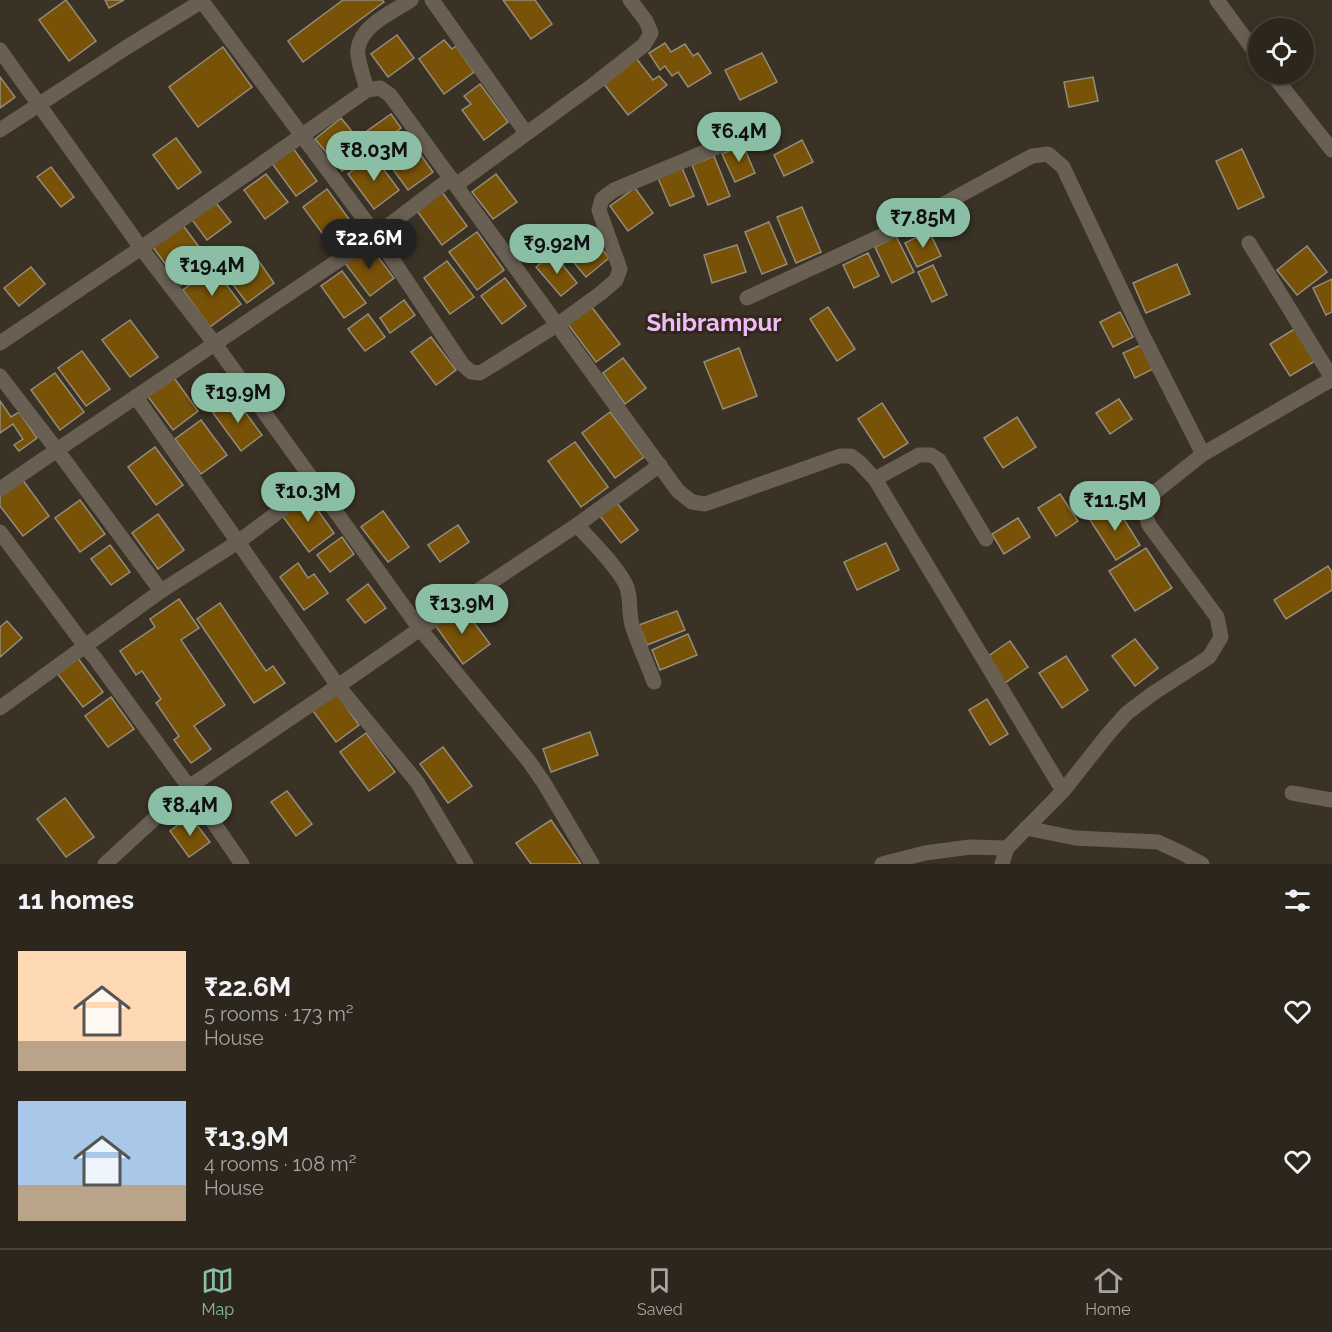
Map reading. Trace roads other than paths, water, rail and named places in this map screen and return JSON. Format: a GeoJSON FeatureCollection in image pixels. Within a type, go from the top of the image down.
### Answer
{"type":"FeatureCollection","features":[{"type":"Feature","properties":{"kind":"street"},"geometry":{"type":"LineString","coordinates":[[367,90],[357,51],[362,36],[375,24],[411,0]]}},
{"type":"Feature","properties":{"kind":"street"},"geometry":{"type":"LineString","coordinates":[[432,0],[526,133]]}},
{"type":"Feature","properties":{"kind":"street"},"geometry":{"type":"LineString","coordinates":[[0,489],[526,133],[593,85],[644,45],[651,33],[646,21],[630,0]]}},
{"type":"Feature","properties":{"kind":"street"},"geometry":{"type":"LineString","coordinates":[[1217,0],[1248,42]]}},
{"type":"Feature","properties":{"kind":"street"},"geometry":{"type":"LineString","coordinates":[[0,130],[201,1],[376,235],[462,364],[471,372],[480,373],[557,325],[616,280],[620,269],[599,210],[602,199],[614,190],[755,131]]}},
{"type":"Feature","properties":{"kind":"street"},"geometry":{"type":"LineString","coordinates":[[0,50],[141,248],[215,344],[420,629],[528,760],[592,864]]}},
{"type":"Feature","properties":{"kind":"street"},"geometry":{"type":"LineString","coordinates":[[1280,84],[1332,150]]}},
{"type":"Feature","properties":{"kind":"street"},"geometry":{"type":"LineString","coordinates":[[0,343],[141,248],[367,90],[380,88],[390,95],[678,491],[692,502],[705,504],[840,456],[851,456],[859,462],[875,479],[1063,791]]}},
{"type":"Feature","properties":{"kind":"street"},"geometry":{"type":"LineString","coordinates":[[747,298],[907,224],[1032,156],[1048,154],[1063,166],[1142,334],[1203,454]]}},
{"type":"Feature","properties":{"kind":"street"},"geometry":{"type":"LineString","coordinates":[[1002,864],[1007,848],[1063,791],[1126,713],[1209,657],[1221,637],[1217,617],[1149,525],[1144,510],[1155,493],[1203,454],[1332,379],[1249,243]]}},
{"type":"Feature","properties":{"kind":"street"},"geometry":{"type":"LineString","coordinates":[[0,376],[161,591]]}},
{"type":"Feature","properties":{"kind":"street"},"geometry":{"type":"LineString","coordinates":[[135,396],[338,686],[417,782],[466,864]]}},
{"type":"Feature","properties":{"kind":"street"},"geometry":{"type":"LineString","coordinates":[[875,479],[919,455],[931,455],[939,460],[986,539]]}},
{"type":"Feature","properties":{"kind":"street"},"geometry":{"type":"LineString","coordinates":[[105,864],[189,787],[577,525],[660,465]]}},
{"type":"Feature","properties":{"kind":"street"},"geometry":{"type":"LineString","coordinates":[[0,708],[161,591],[238,542],[316,484]]}},
{"type":"Feature","properties":{"kind":"street"},"geometry":{"type":"LineString","coordinates":[[577,525],[620,574],[627,586],[632,625],[654,682]]}},
{"type":"Feature","properties":{"kind":"street"},"geometry":{"type":"LineString","coordinates":[[0,532],[95,658],[242,864]]}},
{"type":"Feature","properties":{"kind":"street"},"geometry":{"type":"LineString","coordinates":[[1292,793],[1332,800]]}},
{"type":"Feature","properties":{"kind":"street"},"geometry":{"type":"LineString","coordinates":[[1026,828],[1075,838],[1158,842],[1202,864]]}},
{"type":"Feature","properties":{"kind":"street"},"geometry":{"type":"LineString","coordinates":[[882,864],[925,853],[970,847],[1007,848]]}},
{"type":"Feature","properties":{"kind":"district","name":"Shibrampur"},"geometry":{"type":"Point","coordinates":[714,322]}}]}
